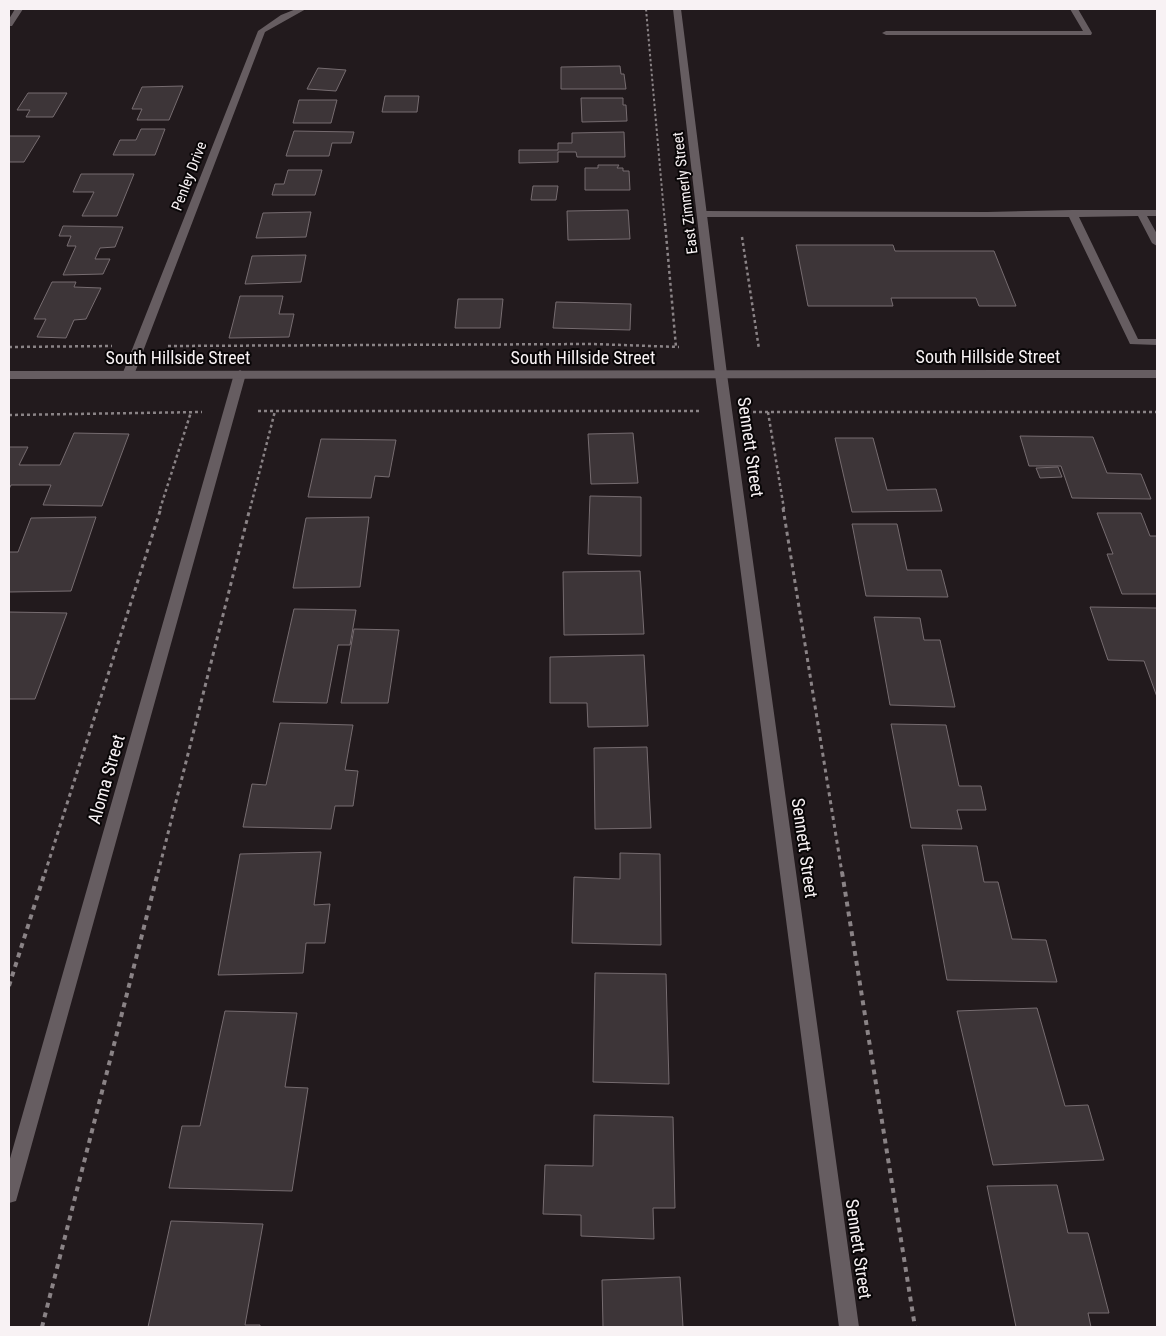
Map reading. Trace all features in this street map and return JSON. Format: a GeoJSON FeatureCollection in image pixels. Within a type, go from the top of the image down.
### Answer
{"type":"FeatureCollection","features":[{"type":"Feature","properties":{"kind":"main road"},"geometry":{"type":"LineString","coordinates":[[1134,342],[1157,342]]}},
{"type":"Feature","properties":{"kind":"main road","name":"South Hillside Street"},"geometry":{"type":"LineString","coordinates":[[9,375],[1157,374]]}},
{"type":"Feature","properties":{"kind":"street"},"geometry":{"type":"LineString","coordinates":[[9,24],[19,9]]}},
{"type":"Feature","properties":{"kind":"street","name":"Penley Drive"},"geometry":{"type":"LineString","coordinates":[[128,375],[262,31],[284,17],[302,9]]}},
{"type":"Feature","properties":{"kind":"street","name":"East Zimmerly Street"},"geometry":{"type":"LineString","coordinates":[[677,9],[721,374]]}},
{"type":"Feature","properties":{"kind":"street"},"geometry":{"type":"LineString","coordinates":[[886,33],[1088,33],[1074,9]]}},
{"type":"Feature","properties":{"kind":"street"},"geometry":{"type":"LineString","coordinates":[[1072,213],[1134,342]]}},
{"type":"Feature","properties":{"kind":"street"},"geometry":{"type":"LineString","coordinates":[[1141,213],[1157,243]]}},
{"type":"Feature","properties":{"kind":"street"},"geometry":{"type":"LineString","coordinates":[[703,214],[1157,213]]}},
{"type":"Feature","properties":{"kind":"street","name":"Aloma Street"},"geometry":{"type":"LineString","coordinates":[[9,1194],[240,374]]}},
{"type":"Feature","properties":{"kind":"street","name":"Sennett Street"},"geometry":{"type":"LineString","coordinates":[[721,374],[849,1327]]}},
{"type":"Feature","properties":{"kind":"path"},"geometry":{"type":"LineString","coordinates":[[646,9],[676,347]]}},
{"type":"Feature","properties":{"kind":"path"},"geometry":{"type":"LineString","coordinates":[[742,230],[759,350]]}},
{"type":"Feature","properties":{"kind":"path"},"geometry":{"type":"LineString","coordinates":[[42,1327],[275,411]]}},
{"type":"Feature","properties":{"kind":"path"},"geometry":{"type":"LineString","coordinates":[[9,415],[275,411],[1157,412]]}},
{"type":"Feature","properties":{"kind":"path"},"geometry":{"type":"LineString","coordinates":[[9,986],[191,412]]}},
{"type":"Feature","properties":{"kind":"path"},"geometry":{"type":"LineString","coordinates":[[768,412],[915,1327]]}},
{"type":"Feature","properties":{"kind":"building"},"geometry":{"type":"Polygon","coordinates":[[[620,66],[621,74],[624,74],[626,89],[561,89],[561,67],[620,66]]]}},
{"type":"Feature","properties":{"kind":"building"},"geometry":{"type":"Polygon","coordinates":[[[318,68],[346,70],[336,91],[307,89],[318,68]]]}},
{"type":"Feature","properties":{"kind":"building"},"geometry":{"type":"Polygon","coordinates":[[[183,86],[169,120],[137,120],[142,109],[132,109],[142,87],[183,86]]]}},
{"type":"Feature","properties":{"kind":"building"},"geometry":{"type":"Polygon","coordinates":[[[28,93],[67,93],[53,117],[26,117],[30,110],[17,110],[28,93]]]}},
{"type":"Feature","properties":{"kind":"building"},"geometry":{"type":"Polygon","coordinates":[[[385,96],[419,96],[417,112],[382,112],[385,96]]]}},
{"type":"Feature","properties":{"kind":"building"},"geometry":{"type":"Polygon","coordinates":[[[581,98],[623,98],[623,105],[626,105],[627,121],[582,122],[581,98]]]}},
{"type":"Feature","properties":{"kind":"building"},"geometry":{"type":"Polygon","coordinates":[[[299,100],[337,100],[331,123],[293,123],[299,100]]]}},
{"type":"Feature","properties":{"kind":"building"},"geometry":{"type":"Polygon","coordinates":[[[141,129],[165,129],[155,155],[113,155],[120,140],[136,140],[141,129]]]}},
{"type":"Feature","properties":{"kind":"building"},"geometry":{"type":"Polygon","coordinates":[[[294,131],[354,132],[351,143],[332,143],[329,156],[286,156],[294,131]]]}},
{"type":"Feature","properties":{"kind":"building"},"geometry":{"type":"Polygon","coordinates":[[[624,132],[625,157],[577,157],[576,152],[558,152],[558,162],[519,163],[519,150],[558,150],[558,143],[572,143],[572,133],[624,132]]]}},
{"type":"Feature","properties":{"kind":"building"},"geometry":{"type":"Polygon","coordinates":[[[9,136],[40,136],[24,162],[9,162],[9,136]]]}},
{"type":"Feature","properties":{"kind":"building"},"geometry":{"type":"Polygon","coordinates":[[[598,165],[619,165],[617,168],[629,171],[630,190],[585,190],[585,168],[598,168],[598,165]]]}},
{"type":"Feature","properties":{"kind":"building"},"geometry":{"type":"Polygon","coordinates":[[[288,170],[322,170],[315,195],[272,195],[275,184],[284,184],[288,170]]]}},
{"type":"Feature","properties":{"kind":"building"},"geometry":{"type":"Polygon","coordinates":[[[81,174],[134,174],[117,216],[82,216],[94,192],[73,192],[81,174]]]}},
{"type":"Feature","properties":{"kind":"building"},"geometry":{"type":"Polygon","coordinates":[[[533,186],[558,186],[556,200],[531,200],[533,186]]]}},
{"type":"Feature","properties":{"kind":"building"},"geometry":{"type":"Polygon","coordinates":[[[628,210],[630,239],[568,240],[567,211],[628,210]]]}},
{"type":"Feature","properties":{"kind":"building"},"geometry":{"type":"Polygon","coordinates":[[[311,212],[306,237],[256,238],[263,213],[311,212]]]}},
{"type":"Feature","properties":{"kind":"building"},"geometry":{"type":"Polygon","coordinates":[[[63,226],[123,227],[115,247],[100,248],[95,259],[110,259],[103,274],[63,275],[76,246],[67,246],[71,236],[59,236],[63,226]]]}},
{"type":"Feature","properties":{"kind":"building"},"geometry":{"type":"Polygon","coordinates":[[[796,245],[893,245],[895,251],[994,251],[1016,306],[979,306],[976,298],[891,298],[893,306],[808,306],[796,245]]]}},
{"type":"Feature","properties":{"kind":"building"},"geometry":{"type":"Polygon","coordinates":[[[306,255],[301,282],[245,284],[252,256],[306,255]]]}},
{"type":"Feature","properties":{"kind":"building"},"geometry":{"type":"Polygon","coordinates":[[[52,282],[76,282],[74,287],[101,288],[86,319],[74,320],[66,338],[37,337],[46,319],[34,319],[52,282]]]}},
{"type":"Feature","properties":{"kind":"building"},"geometry":{"type":"Polygon","coordinates":[[[240,296],[283,296],[279,314],[294,314],[289,337],[229,338],[240,296]]]}},
{"type":"Feature","properties":{"kind":"building"},"geometry":{"type":"Polygon","coordinates":[[[458,299],[503,299],[500,328],[455,328],[458,299]]]}},
{"type":"Feature","properties":{"kind":"building"},"geometry":{"type":"Polygon","coordinates":[[[556,302],[631,304],[630,330],[553,328],[556,302]]]}},
{"type":"Feature","properties":{"kind":"building"},"geometry":{"type":"Polygon","coordinates":[[[74,433],[129,434],[102,506],[43,505],[51,485],[11,485],[9,489],[9,447],[28,447],[19,465],[60,465],[74,433]]]}},
{"type":"Feature","properties":{"kind":"building"},"geometry":{"type":"Polygon","coordinates":[[[633,433],[638,483],[591,484],[588,434],[633,433]]]}},
{"type":"Feature","properties":{"kind":"building"},"geometry":{"type":"Polygon","coordinates":[[[1020,436],[1093,437],[1107,473],[1141,474],[1151,499],[1072,498],[1061,466],[1029,466],[1020,436]]]}},
{"type":"Feature","properties":{"kind":"building"},"geometry":{"type":"Polygon","coordinates":[[[835,438],[873,438],[887,490],[936,489],[942,511],[852,512],[835,438]]]}},
{"type":"Feature","properties":{"kind":"building"},"geometry":{"type":"Polygon","coordinates":[[[321,439],[396,440],[389,477],[375,476],[371,498],[308,497],[321,439]]]}},
{"type":"Feature","properties":{"kind":"building"},"geometry":{"type":"Polygon","coordinates":[[[1058,467],[1062,477],[1040,478],[1036,468],[1058,467]]]}},
{"type":"Feature","properties":{"kind":"building"},"geometry":{"type":"Polygon","coordinates":[[[590,496],[641,497],[641,556],[588,554],[590,496]]]}},
{"type":"Feature","properties":{"kind":"building"},"geometry":{"type":"Polygon","coordinates":[[[1097,513],[1141,513],[1150,536],[1157,536],[1157,594],[1122,594],[1107,554],[1113,554],[1097,513]]]}},
{"type":"Feature","properties":{"kind":"building"},"geometry":{"type":"Polygon","coordinates":[[[96,517],[71,591],[9,592],[9,552],[18,552],[31,518],[96,517]]]}},
{"type":"Feature","properties":{"kind":"building"},"geometry":{"type":"Polygon","coordinates":[[[369,517],[360,587],[293,588],[306,518],[369,517]]]}},
{"type":"Feature","properties":{"kind":"building"},"geometry":{"type":"Polygon","coordinates":[[[852,524],[897,524],[907,570],[941,570],[948,597],[866,596],[852,524]]]}},
{"type":"Feature","properties":{"kind":"building"},"geometry":{"type":"Polygon","coordinates":[[[640,571],[644,634],[564,635],[563,572],[640,571]]]}},
{"type":"Feature","properties":{"kind":"building"},"geometry":{"type":"Polygon","coordinates":[[[1090,607],[1157,608],[1157,697],[1144,661],[1108,660],[1090,607]]]}},
{"type":"Feature","properties":{"kind":"building"},"geometry":{"type":"Polygon","coordinates":[[[294,609],[356,610],[350,645],[338,645],[327,703],[273,702],[294,609]]]}},
{"type":"Feature","properties":{"kind":"building"},"geometry":{"type":"Polygon","coordinates":[[[9,612],[67,613],[35,699],[9,699],[9,612]]]}},
{"type":"Feature","properties":{"kind":"building"},"geometry":{"type":"Polygon","coordinates":[[[874,617],[920,618],[924,640],[940,640],[955,707],[890,705],[874,617]]]}},
{"type":"Feature","properties":{"kind":"building"},"geometry":{"type":"Polygon","coordinates":[[[354,629],[399,630],[388,703],[341,703],[354,629]]]}},
{"type":"Feature","properties":{"kind":"building"},"geometry":{"type":"Polygon","coordinates":[[[644,655],[648,726],[588,727],[587,703],[550,703],[550,657],[644,655]]]}},
{"type":"Feature","properties":{"kind":"building"},"geometry":{"type":"Polygon","coordinates":[[[280,723],[353,725],[345,770],[358,771],[353,806],[335,806],[331,829],[243,827],[252,784],[266,785],[280,723]]]}},
{"type":"Feature","properties":{"kind":"building"},"geometry":{"type":"Polygon","coordinates":[[[891,724],[946,725],[959,786],[981,786],[986,810],[957,810],[962,829],[911,828],[891,724]]]}},
{"type":"Feature","properties":{"kind":"building"},"geometry":{"type":"Polygon","coordinates":[[[647,747],[651,828],[595,829],[594,748],[647,747]]]}},
{"type":"Feature","properties":{"kind":"building"},"geometry":{"type":"Polygon","coordinates":[[[922,845],[977,846],[984,882],[998,882],[1012,939],[1046,940],[1057,982],[947,980],[922,845]]]}},
{"type":"Feature","properties":{"kind":"building"},"geometry":{"type":"Polygon","coordinates":[[[321,852],[314,905],[330,904],[325,943],[306,943],[303,973],[218,975],[240,854],[321,852]]]}},
{"type":"Feature","properties":{"kind":"building"},"geometry":{"type":"Polygon","coordinates":[[[620,853],[660,854],[661,945],[572,943],[574,877],[620,879],[620,853]]]}},
{"type":"Feature","properties":{"kind":"building"},"geometry":{"type":"Polygon","coordinates":[[[595,973],[666,974],[669,1084],[593,1082],[595,973]]]}},
{"type":"Feature","properties":{"kind":"building"},"geometry":{"type":"Polygon","coordinates":[[[1037,1008],[1065,1106],[1088,1105],[1104,1160],[993,1165],[957,1011],[1037,1008]]]}},
{"type":"Feature","properties":{"kind":"building"},"geometry":{"type":"Polygon","coordinates":[[[225,1011],[297,1013],[285,1087],[308,1088],[292,1191],[169,1188],[182,1126],[200,1126],[225,1011]]]}},
{"type":"Feature","properties":{"kind":"building"},"geometry":{"type":"Polygon","coordinates":[[[594,1115],[673,1117],[675,1208],[653,1208],[654,1239],[581,1236],[581,1215],[543,1214],[545,1165],[593,1166],[594,1115]]]}},
{"type":"Feature","properties":{"kind":"building"},"geometry":{"type":"Polygon","coordinates":[[[1057,1185],[1068,1233],[1088,1233],[1109,1313],[1088,1313],[1091,1327],[1016,1327],[987,1186],[1057,1185]]]}},
{"type":"Feature","properties":{"kind":"building"},"geometry":{"type":"Polygon","coordinates":[[[171,1221],[263,1224],[245,1325],[260,1325],[260,1327],[148,1327],[171,1221]]]}},
{"type":"Feature","properties":{"kind":"building"},"geometry":{"type":"Polygon","coordinates":[[[680,1277],[683,1327],[603,1327],[602,1280],[680,1277]]]}}]}
